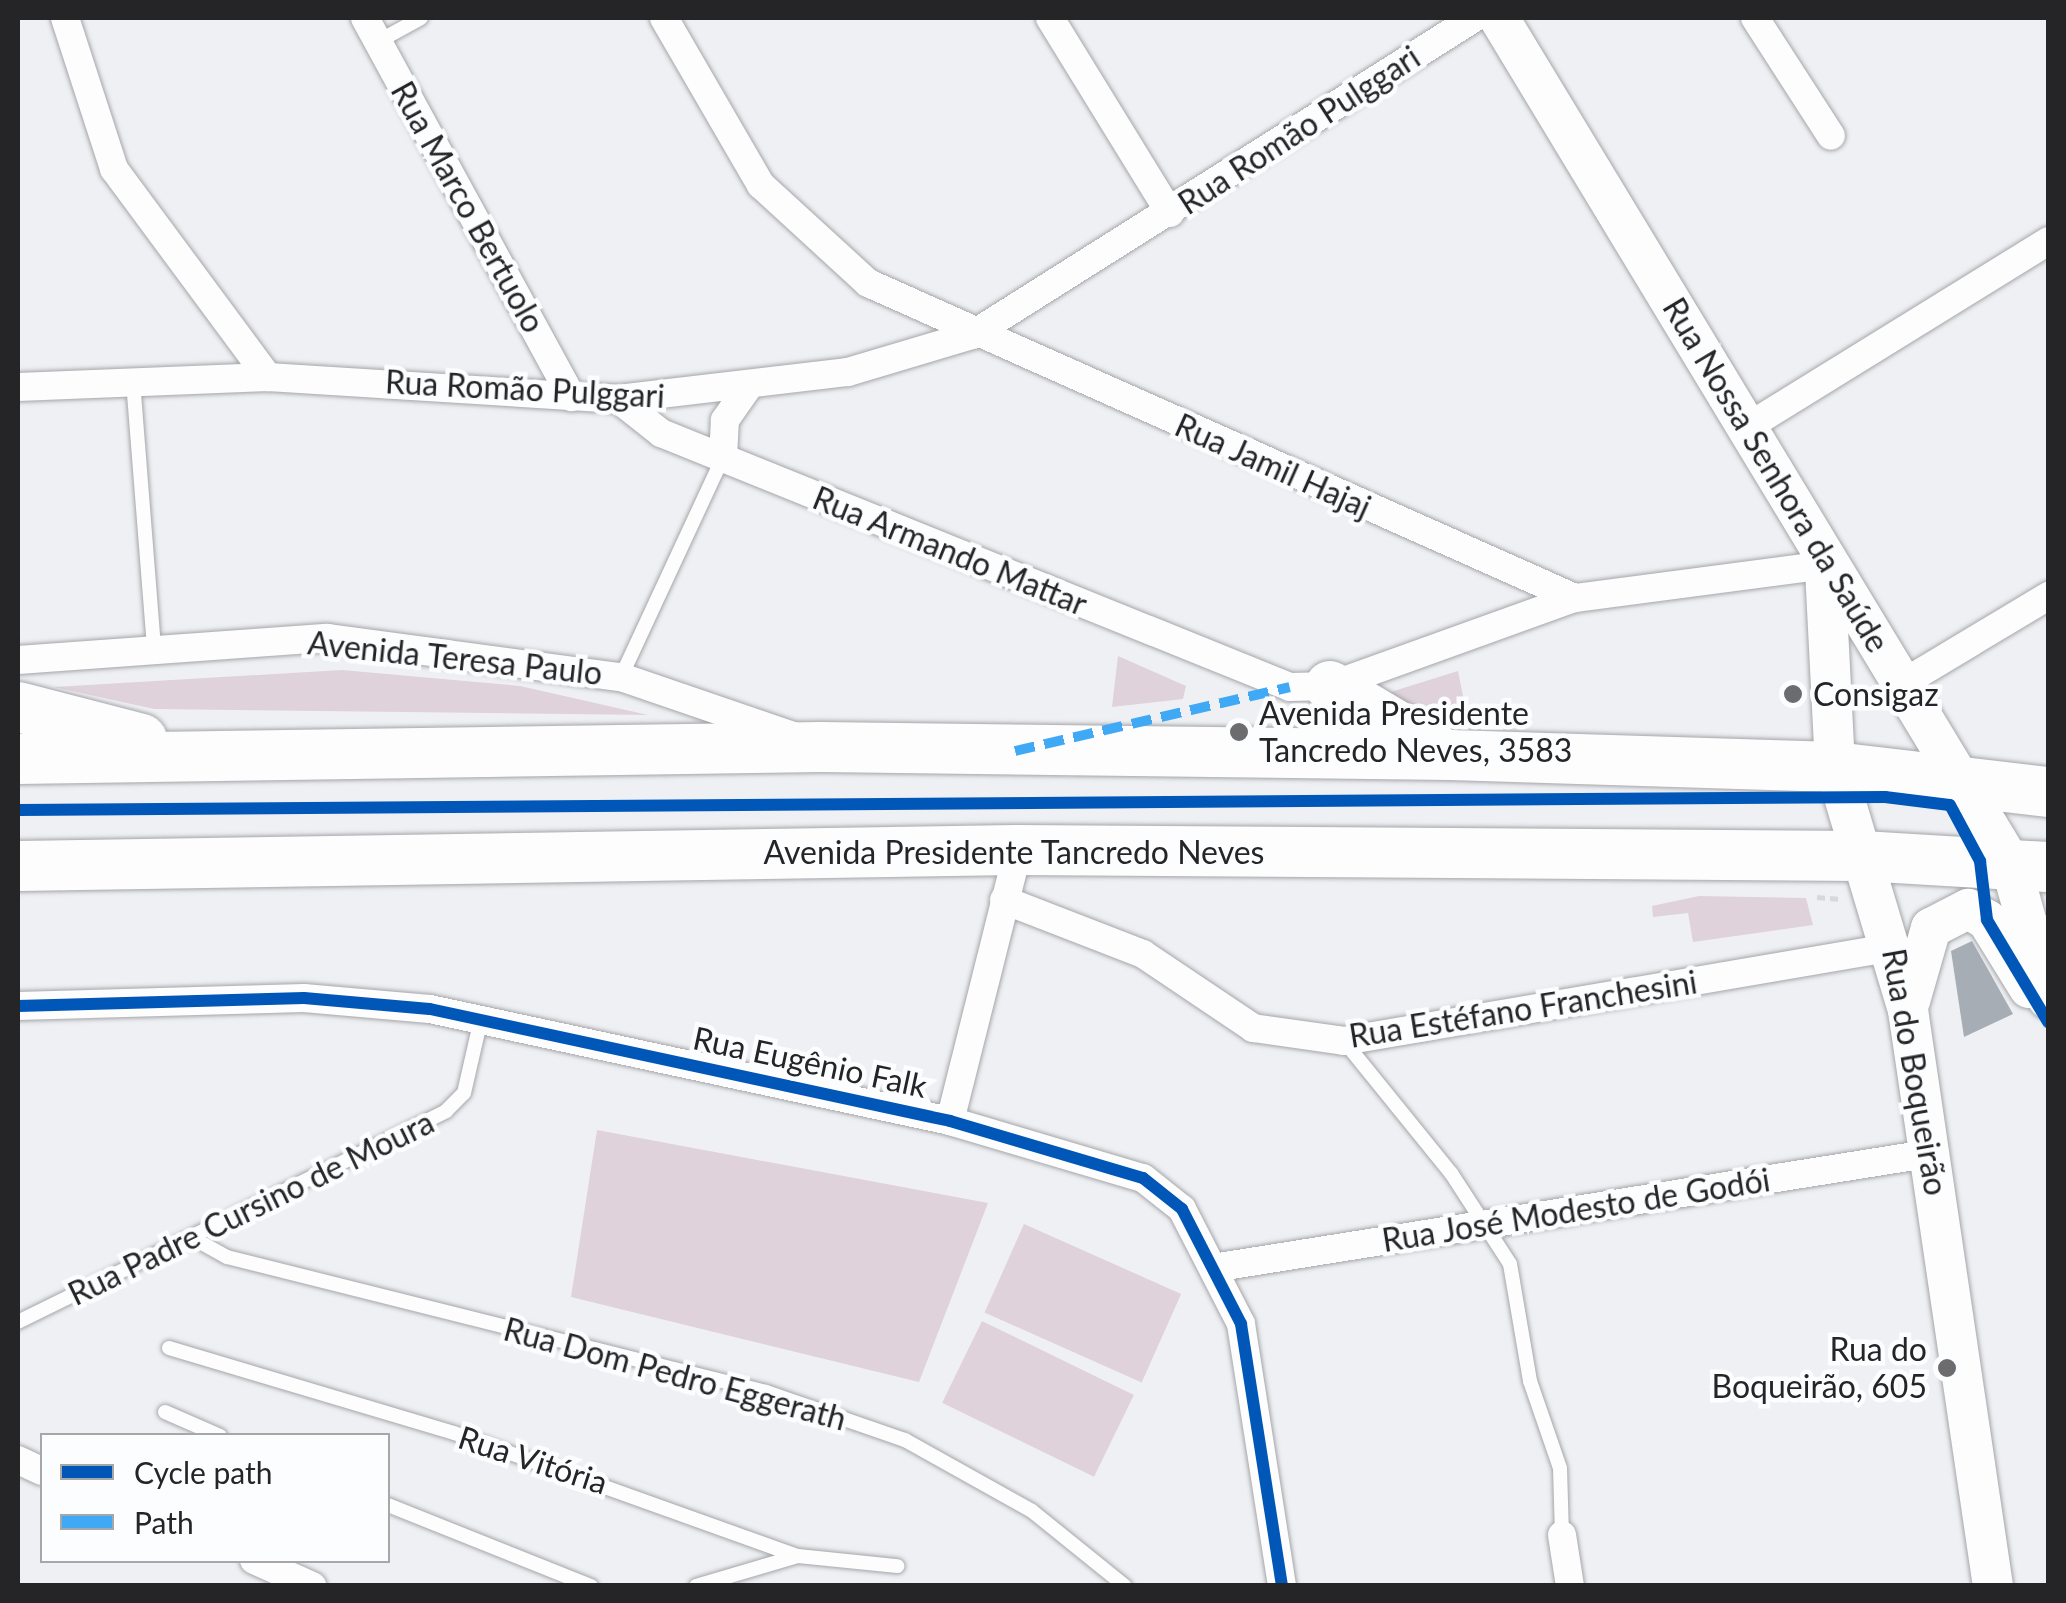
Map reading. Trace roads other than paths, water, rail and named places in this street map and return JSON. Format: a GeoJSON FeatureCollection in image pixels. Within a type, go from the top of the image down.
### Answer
{"type":"FeatureCollection","features":[{"type":"Feature","properties":{"kind":"highway"},"geometry":{"type":"LineString","coordinates":[[1310,686],[1450,754]]}},
{"type":"Feature","properties":{"kind":"highway"},"geometry":{"type":"LineString","coordinates":[[18,707],[200,754]]}},
{"type":"Feature","properties":{"kind":"highway"},"geometry":{"type":"LineString","coordinates":[[18,760],[200,754],[821,747],[1450,754],[1835,767],[2048,792]]}},
{"type":"Feature","properties":{"kind":"highway","name":"Avenida Presidente Tancredo Neves"},"geometry":{"type":"LineString","coordinates":[[18,866],[1018,850],[1862,856],[2029,864]]}},
{"type":"Feature","properties":{"kind":"main road","name":"Rua Nossa Senhora da Saúde"},"geometry":{"type":"LineString","coordinates":[[1499,18],[1749,426],[1825,565],[1965,783],[2029,864],[2044,966]]}},
{"type":"Feature","properties":{"kind":"main road","name":"Rua do Boqueirão"},"geometry":{"type":"LineString","coordinates":[[1825,565],[1835,767],[1894,947],[1908,1010],[1933,1153],[1993,1586]]}},
{"type":"Feature","properties":{"kind":"main road"},"geometry":{"type":"LineString","coordinates":[[1908,1010],[1931,928],[1968,910],[1995,930],[2048,1022]]}},
{"type":"Feature","properties":{"kind":"street"},"geometry":{"type":"LineString","coordinates":[[65,18],[114,169],[268,377]]}},
{"type":"Feature","properties":{"kind":"street","name":"Rua Jamil Hajaj"},"geometry":{"type":"LineString","coordinates":[[664,18],[775,199],[868,282],[972,335],[1575,598]]}},
{"type":"Feature","properties":{"kind":"street"},"geometry":{"type":"LineString","coordinates":[[1050,18],[1170,213]]}},
{"type":"Feature","properties":{"kind":"street","name":"Rua Romão Pulggari"},"geometry":{"type":"LineString","coordinates":[[18,387],[268,377],[618,399],[746,390],[972,335],[1474,18]]}},
{"type":"Feature","properties":{"kind":"street"},"geometry":{"type":"LineString","coordinates":[[1755,18],[1832,136]]}},
{"type":"Feature","properties":{"kind":"street","name":"Rua Marco Bertuolo"},"geometry":{"type":"LineString","coordinates":[[371,30],[572,397]]}},
{"type":"Feature","properties":{"kind":"street"},"geometry":{"type":"LineString","coordinates":[[1749,426],[2048,241]]}},
{"type":"Feature","properties":{"kind":"street"},"geometry":{"type":"LineString","coordinates":[[722,457],[725,420],[746,390]]}},
{"type":"Feature","properties":{"kind":"street","name":"Rua Armando Mattar"},"geometry":{"type":"LineString","coordinates":[[618,399],[661,433],[1310,686]]}},
{"type":"Feature","properties":{"kind":"street"},"geometry":{"type":"LineString","coordinates":[[1310,686],[1575,598],[1825,565]]}},
{"type":"Feature","properties":{"kind":"street"},"geometry":{"type":"LineString","coordinates":[[1900,684],[2048,596]]}},
{"type":"Feature","properties":{"kind":"street","name":"Avenida Teresa Paulo"},"geometry":{"type":"LineString","coordinates":[[18,660],[328,638],[621,677],[821,747]]}},
{"type":"Feature","properties":{"kind":"street"},"geometry":{"type":"LineString","coordinates":[[950,1120],[1018,850]]}},
{"type":"Feature","properties":{"kind":"street","name":"Rua Estéfano Franchesini"},"geometry":{"type":"LineString","coordinates":[[1004,900],[1143,954],[1253,1028],[1344,1040],[1894,947]]}},
{"type":"Feature","properties":{"kind":"street","name":"Rua Eugênio Falk"},"geometry":{"type":"LineString","coordinates":[[18,1006],[304,998],[482,1018],[950,1120],[1143,1178],[1182,1209],[1218,1267],[1251,1364],[1282,1586]]}},
{"type":"Feature","properties":{"kind":"street","name":"Rua José Modesto de Godói"},"geometry":{"type":"LineString","coordinates":[[1218,1267],[1933,1153]]}},
{"type":"Feature","properties":{"kind":"street"},"geometry":{"type":"LineString","coordinates":[[1562,1534],[1570,1586]]}},
{"type":"Feature","properties":{"kind":"street"},"geometry":{"type":"LineString","coordinates":[[261,1563],[312,1586]]}},
{"type":"Feature","properties":{"kind":"lane"},"geometry":{"type":"LineString","coordinates":[[371,30],[421,18]]}},
{"type":"Feature","properties":{"kind":"lane"},"geometry":{"type":"LineString","coordinates":[[133,381],[154,650]]}},
{"type":"Feature","properties":{"kind":"lane"},"geometry":{"type":"LineString","coordinates":[[621,677],[722,457]]}},
{"type":"Feature","properties":{"kind":"lane","name":"Rua Padre Cursino de Moura"},"geometry":{"type":"LineString","coordinates":[[18,1322],[446,1111],[464,1093],[482,1018]]}},
{"type":"Feature","properties":{"kind":"lane"},"geometry":{"type":"LineString","coordinates":[[1344,1040],[1487,1225],[1510,1264],[1530,1382],[1560,1468],[1562,1534]]}},
{"type":"Feature","properties":{"kind":"lane","name":"Rua Dom Pedro Eggerath"},"geometry":{"type":"LineString","coordinates":[[191,1237],[227,1257],[766,1392],[905,1440],[1032,1510],[1125,1586]]}},
{"type":"Feature","properties":{"kind":"lane","name":"Rua Vitória"},"geometry":{"type":"LineString","coordinates":[[169,1348],[471,1439],[798,1556],[897,1566]]}},
{"type":"Feature","properties":{"kind":"lane"},"geometry":{"type":"LineString","coordinates":[[165,1412],[213,1433]]}},
{"type":"Feature","properties":{"kind":"lane"},"geometry":{"type":"LineString","coordinates":[[390,1507],[591,1586]]}},
{"type":"Feature","properties":{"kind":"lane"},"geometry":{"type":"LineString","coordinates":[[696,1586],[798,1556]]}},
{"type":"Feature","properties":{"kind":"place","name":"Consigaz"},"geometry":{"type":"Point","coordinates":[1793,694]}},
{"type":"Feature","properties":{"kind":"place","name":"Avenida Presidente Tancredo Neves, 3583"},"geometry":{"type":"Point","coordinates":[1239,732]}},
{"type":"Feature","properties":{"kind":"place","name":"Rua do Boqueirão, 605"},"geometry":{"type":"Point","coordinates":[1947,1368]}}]}
